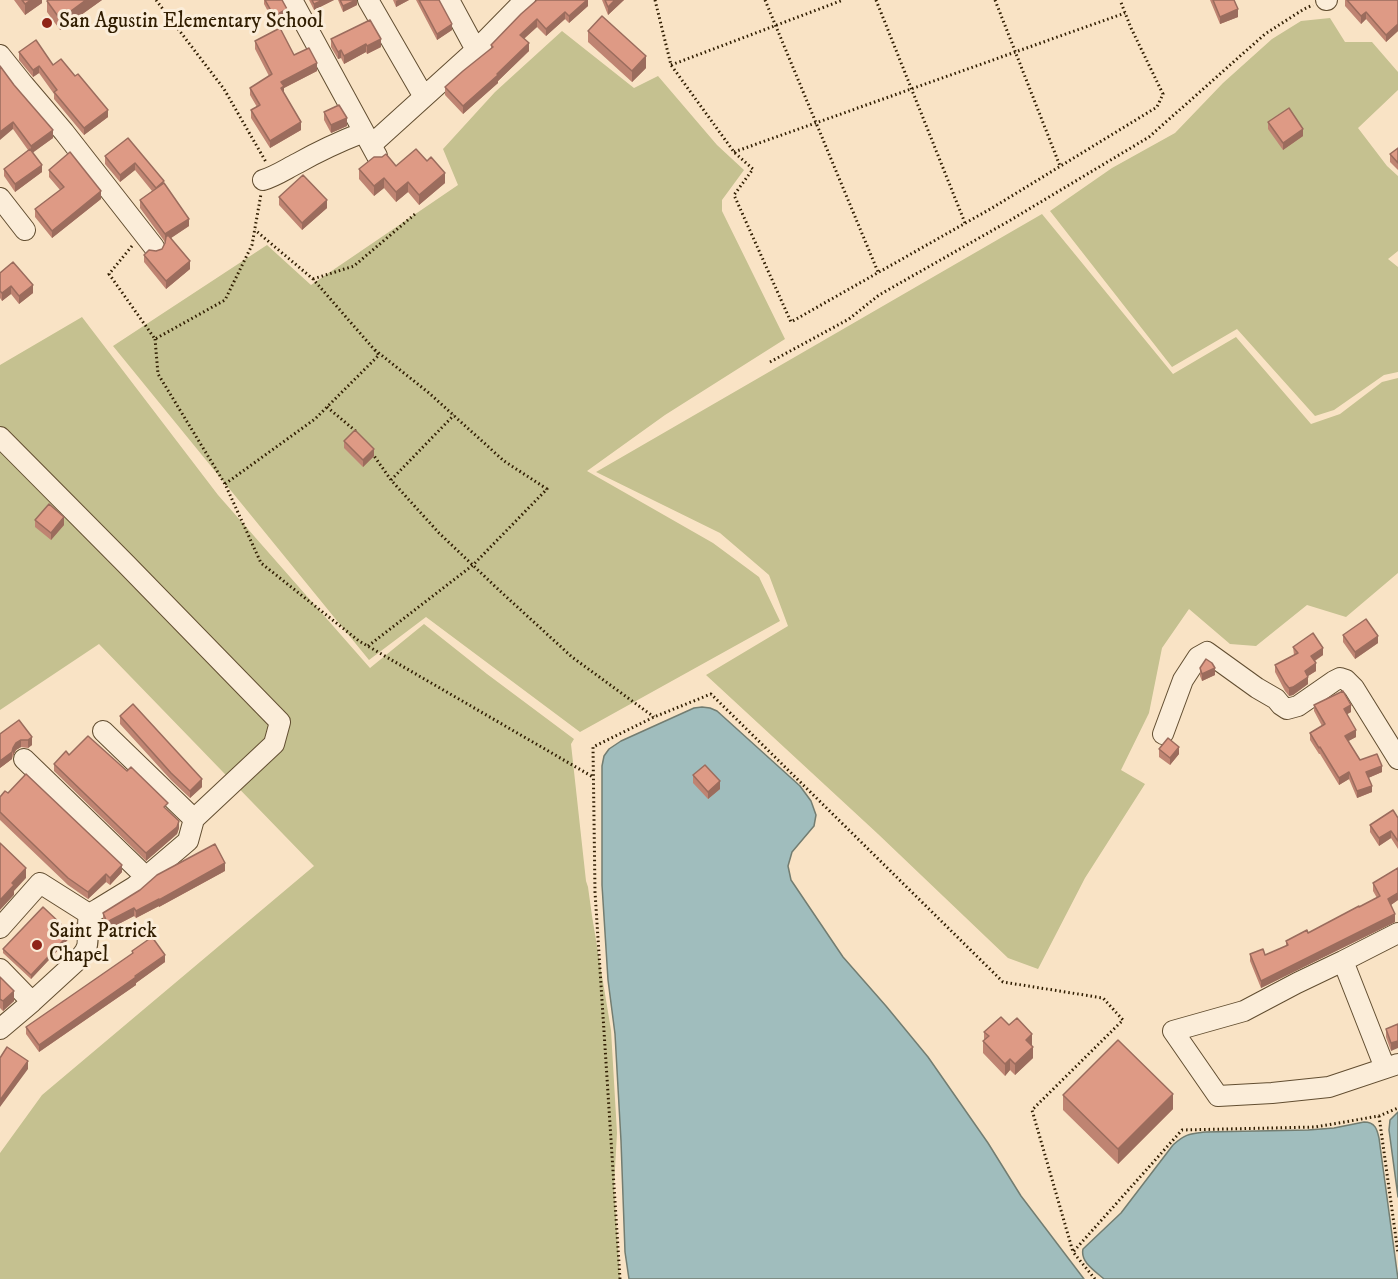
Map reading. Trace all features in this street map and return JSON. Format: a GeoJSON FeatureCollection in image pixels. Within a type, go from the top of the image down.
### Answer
{"type":"FeatureCollection","features":[{"type":"Feature","properties":{"kind":"street"},"geometry":{"type":"LineString","coordinates":[[292,0],[370,144]]}},
{"type":"Feature","properties":{"kind":"street"},"geometry":{"type":"LineString","coordinates":[[368,0],[424,97]]}},
{"type":"Feature","properties":{"kind":"street"},"geometry":{"type":"LineString","coordinates":[[449,0],[476,50]]}},
{"type":"Feature","properties":{"kind":"street"},"geometry":{"type":"LineString","coordinates":[[269,178],[332,145],[370,144],[476,50],[525,0]]}},
{"type":"Feature","properties":{"kind":"street"},"geometry":{"type":"LineString","coordinates":[[0,55],[64,132],[148,240]]}},
{"type":"Feature","properties":{"kind":"street"},"geometry":{"type":"LineString","coordinates":[[0,198],[25,230]]}},
{"type":"Feature","properties":{"kind":"street"},"geometry":{"type":"LineString","coordinates":[[0,437],[280,722],[274,744],[194,819],[188,841],[134,887],[89,914],[88,944],[80,958],[0,1029]]}},
{"type":"Feature","properties":{"kind":"street"},"geometry":{"type":"LineString","coordinates":[[1163,734],[1183,680],[1198,657],[1207,652],[1287,709],[1298,706],[1340,678],[1346,680],[1354,688],[1398,759]]}},
{"type":"Feature","properties":{"kind":"street"},"geometry":{"type":"LineString","coordinates":[[103,731],[194,819]]}},
{"type":"Feature","properties":{"kind":"street"},"geometry":{"type":"LineString","coordinates":[[24,759],[146,877]]}},
{"type":"Feature","properties":{"kind":"street"},"geometry":{"type":"LineString","coordinates":[[0,928],[40,883],[89,914]]}},
{"type":"Feature","properties":{"kind":"street"},"geometry":{"type":"LineString","coordinates":[[1343,961],[1391,1066],[1329,1087],[1218,1096],[1173,1031],[1244,1011],[1398,933]]}},
{"type":"Feature","properties":{"kind":"street"},"geometry":{"type":"LineString","coordinates":[[0,969],[32,1002]]}},
{"type":"Feature","properties":{"kind":"path"},"geometry":{"type":"LineString","coordinates":[[155,339],[225,300],[252,245],[269,178],[224,89],[156,0]]}},
{"type":"Feature","properties":{"kind":"path"},"geometry":{"type":"LineString","coordinates":[[655,0],[671,65],[734,152],[753,169],[734,195],[791,321],[965,224],[1157,107],[1163,94],[1120,0]]}},
{"type":"Feature","properties":{"kind":"path"},"geometry":{"type":"LineString","coordinates":[[765,0],[878,272]]}},
{"type":"Feature","properties":{"kind":"path"},"geometry":{"type":"LineString","coordinates":[[671,65],[843,0]]}},
{"type":"Feature","properties":{"kind":"path"},"geometry":{"type":"LineString","coordinates":[[876,0],[965,224]]}},
{"type":"Feature","properties":{"kind":"path"},"geometry":{"type":"LineString","coordinates":[[995,0],[1060,167]]}},
{"type":"Feature","properties":{"kind":"path"},"geometry":{"type":"LineString","coordinates":[[770,362],[849,319],[879,295],[1149,137],[1265,34],[1304,9],[1327,0]]}},
{"type":"Feature","properties":{"kind":"path"},"geometry":{"type":"LineString","coordinates":[[734,152],[1125,13]]}},
{"type":"Feature","properties":{"kind":"path"},"geometry":{"type":"LineString","coordinates":[[313,279],[354,266],[415,214]]}},
{"type":"Feature","properties":{"kind":"path"},"geometry":{"type":"LineString","coordinates":[[225,484],[315,419],[379,355],[313,279],[255,230]]}},
{"type":"Feature","properties":{"kind":"path"},"geometry":{"type":"LineString","coordinates":[[148,240],[109,274],[155,339],[158,374],[225,484],[261,562],[359,641],[593,777]]}},
{"type":"Feature","properties":{"kind":"path"},"geometry":{"type":"LineString","coordinates":[[368,646],[473,565],[547,489],[504,461],[429,393],[375,350]]}},
{"type":"Feature","properties":{"kind":"path"},"geometry":{"type":"LineString","coordinates":[[327,407],[357,432],[364,442]]}},
{"type":"Feature","properties":{"kind":"path"},"geometry":{"type":"LineString","coordinates":[[391,480],[454,415]]}},
{"type":"Feature","properties":{"kind":"path"},"geometry":{"type":"LineString","coordinates":[[371,451],[391,480],[439,533],[473,565],[572,657],[654,717]]}},
{"type":"Feature","properties":{"kind":"path"},"geometry":{"type":"LineString","coordinates":[[620,1279],[595,892],[593,747],[654,717],[711,694],[1003,982],[1103,998],[1123,1020],[1032,1110],[1073,1252],[1095,1279]]}},
{"type":"Feature","properties":{"kind":"path"},"geometry":{"type":"LineString","coordinates":[[1073,1252],[1182,1131],[1316,1127],[1379,1116],[1398,1108]]}},
{"type":"Feature","properties":{"kind":"path"},"geometry":{"type":"LineString","coordinates":[[1379,1116],[1398,1253]]}},
{"type":"Feature","properties":{"kind":"shaded area"},"geometry":{"type":"Polygon","coordinates":[[[1330,18],[1345,42],[1372,42],[1398,72],[1398,90],[1358,128],[1387,166],[1398,176],[1398,251],[1388,259],[1398,267],[1398,372],[1384,375],[1334,410],[1315,416],[1237,329],[1172,367],[1050,211],[1112,168],[1175,133],[1223,83],[1272,39],[1301,21],[1330,18]]]}},
{"type":"Feature","properties":{"kind":"shaded area"},"geometry":{"type":"Polygon","coordinates":[[[562,31],[634,88],[658,76],[717,145],[744,170],[722,200],[722,211],[785,339],[665,415],[587,471],[713,543],[759,577],[780,621],[580,732],[426,617],[369,660],[113,346],[267,245],[311,285],[458,185],[443,149],[495,92],[562,31]]]}},
{"type":"Feature","properties":{"kind":"shaded area"},"geometry":{"type":"Polygon","coordinates":[[[1042,214],[1173,374],[1236,337],[1311,424],[1340,414],[1382,382],[1398,378],[1398,573],[1346,617],[1307,605],[1256,646],[1230,644],[1189,609],[1162,648],[1149,713],[1121,770],[1145,784],[1085,878],[1038,969],[1008,958],[706,675],[788,626],[769,575],[720,533],[596,472],[1042,214]]]}},
{"type":"Feature","properties":{"kind":"shaded area"},"geometry":{"type":"Polygon","coordinates":[[[82,317],[218,495],[370,668],[424,624],[574,739],[571,744],[586,881],[611,1030],[617,1133],[614,1187],[620,1279],[0,1279],[0,1153],[42,1095],[314,866],[99,644],[0,710],[0,365],[82,317]]]}},
{"type":"Feature","properties":{"kind":"water"},"geometry":{"type":"Polygon","coordinates":[[[702,707],[717,711],[800,786],[811,801],[816,815],[814,826],[792,852],[788,866],[791,880],[843,957],[928,1057],[988,1143],[1021,1196],[1084,1279],[629,1279],[625,1252],[615,1034],[608,980],[602,885],[602,766],[604,756],[609,749],[621,741],[694,708],[702,707]]]}},
{"type":"Feature","properties":{"kind":"water"},"geometry":{"type":"Polygon","coordinates":[[[1398,1112],[1398,1197],[1389,1130],[1390,1120],[1398,1112]]]}},
{"type":"Feature","properties":{"kind":"water"},"geometry":{"type":"Polygon","coordinates":[[[1364,1122],[1371,1123],[1375,1127],[1379,1138],[1398,1279],[1104,1279],[1089,1266],[1084,1258],[1083,1249],[1121,1213],[1173,1145],[1184,1137],[1205,1132],[1334,1128],[1364,1122]]]}},
{"type":"Feature","properties":{"kind":"building"},"geometry":{"type":"Polygon","coordinates":[[[48,0],[86,0],[60,19],[48,0]]]}},
{"type":"Feature","properties":{"kind":"building"},"geometry":{"type":"Polygon","coordinates":[[[265,0],[282,0],[287,9],[274,16],[265,0]]]}},
{"type":"Feature","properties":{"kind":"building"},"geometry":{"type":"Polygon","coordinates":[[[340,0],[356,0],[343,6],[340,0]]]}},
{"type":"Feature","properties":{"kind":"building"},"geometry":{"type":"Polygon","coordinates":[[[419,0],[439,0],[452,24],[437,34],[419,0]]]}},
{"type":"Feature","properties":{"kind":"building"},"geometry":{"type":"Polygon","coordinates":[[[537,0],[587,0],[569,16],[565,12],[546,29],[537,19],[520,35],[529,43],[463,106],[445,87],[493,47],[491,45],[537,0]]]}},
{"type":"Feature","properties":{"kind":"building"},"geometry":{"type":"Polygon","coordinates":[[[605,0],[615,0],[608,7],[605,0]]]}},
{"type":"Feature","properties":{"kind":"building"},"geometry":{"type":"Polygon","coordinates":[[[1213,0],[1234,0],[1238,9],[1220,17],[1213,0]]]}},
{"type":"Feature","properties":{"kind":"building"},"geometry":{"type":"Polygon","coordinates":[[[1347,0],[1398,0],[1398,24],[1386,35],[1366,12],[1361,16],[1347,0]]]}},
{"type":"Feature","properties":{"kind":"building"},"geometry":{"type":"Polygon","coordinates":[[[602,16],[646,56],[632,71],[588,31],[602,16]]]}},
{"type":"Feature","properties":{"kind":"building"},"geometry":{"type":"Polygon","coordinates":[[[370,20],[381,39],[344,56],[341,50],[338,52],[331,39],[370,20]]]}},
{"type":"Feature","properties":{"kind":"building"},"geometry":{"type":"Polygon","coordinates":[[[280,28],[294,55],[309,48],[317,63],[281,82],[284,86],[281,88],[301,122],[270,141],[251,110],[260,105],[250,88],[272,74],[255,41],[280,28]]]}},
{"type":"Feature","properties":{"kind":"building"},"geometry":{"type":"Polygon","coordinates":[[[36,40],[53,65],[61,59],[75,76],[78,74],[108,110],[84,128],[54,92],[57,90],[39,66],[33,70],[19,52],[36,40]]]}},
{"type":"Feature","properties":{"kind":"building"},"geometry":{"type":"Polygon","coordinates":[[[0,66],[53,130],[31,146],[13,122],[0,132],[0,66]]]}},
{"type":"Feature","properties":{"kind":"building"},"geometry":{"type":"Polygon","coordinates":[[[339,105],[347,118],[331,125],[324,112],[339,105]]]}},
{"type":"Feature","properties":{"kind":"building"},"geometry":{"type":"Polygon","coordinates":[[[1289,108],[1303,129],[1283,143],[1268,122],[1289,108]]]}},
{"type":"Feature","properties":{"kind":"building"},"geometry":{"type":"Polygon","coordinates":[[[128,138],[164,181],[156,188],[135,163],[120,175],[105,156],[128,138]]]}},
{"type":"Feature","properties":{"kind":"building"},"geometry":{"type":"Polygon","coordinates":[[[1398,148],[1398,163],[1390,154],[1398,148]]]}},
{"type":"Feature","properties":{"kind":"building"},"geometry":{"type":"Polygon","coordinates":[[[30,149],[42,165],[15,184],[4,169],[30,149]]]}},
{"type":"Feature","properties":{"kind":"building"},"geometry":{"type":"Polygon","coordinates":[[[416,149],[427,161],[431,157],[445,173],[419,195],[408,182],[396,192],[384,178],[374,186],[359,169],[374,157],[382,157],[386,154],[396,166],[416,149]]]}},
{"type":"Feature","properties":{"kind":"building"},"geometry":{"type":"Polygon","coordinates":[[[70,152],[101,191],[52,231],[35,209],[64,187],[49,170],[70,152]]]}},
{"type":"Feature","properties":{"kind":"building"},"geometry":{"type":"Polygon","coordinates":[[[303,175],[327,200],[302,223],[279,197],[303,175]]]}},
{"type":"Feature","properties":{"kind":"building"},"geometry":{"type":"Polygon","coordinates":[[[164,183],[189,219],[165,234],[140,200],[164,183]]]}},
{"type":"Feature","properties":{"kind":"building"},"geometry":{"type":"Polygon","coordinates":[[[168,235],[190,261],[166,281],[144,255],[149,250],[162,249],[168,235]]]}},
{"type":"Feature","properties":{"kind":"building"},"geometry":{"type":"Polygon","coordinates":[[[13,262],[33,285],[19,296],[11,286],[2,293],[0,291],[0,273],[13,262]]]}},
{"type":"Feature","properties":{"kind":"building"},"geometry":{"type":"Polygon","coordinates":[[[355,430],[374,449],[363,460],[344,441],[355,430]]]}},
{"type":"Feature","properties":{"kind":"building"},"geometry":{"type":"Polygon","coordinates":[[[49,504],[64,517],[51,533],[35,520],[49,504]]]}},
{"type":"Feature","properties":{"kind":"building"},"geometry":{"type":"Polygon","coordinates":[[[1366,619],[1378,636],[1355,652],[1343,635],[1366,619]]]}},
{"type":"Feature","properties":{"kind":"building"},"geometry":{"type":"Polygon","coordinates":[[[1313,633],[1323,648],[1311,656],[1316,663],[1305,671],[1308,677],[1289,688],[1275,665],[1298,653],[1293,647],[1313,633]]]}},
{"type":"Feature","properties":{"kind":"building"},"geometry":{"type":"Polygon","coordinates":[[[1206,659],[1215,668],[1202,674],[1200,668],[1206,659]]]}},
{"type":"Feature","properties":{"kind":"building"},"geometry":{"type":"Polygon","coordinates":[[[1343,691],[1351,705],[1344,709],[1356,730],[1345,736],[1360,760],[1377,754],[1382,766],[1366,772],[1372,786],[1357,791],[1349,772],[1339,778],[1310,733],[1325,724],[1314,705],[1343,691]]]}},
{"type":"Feature","properties":{"kind":"building"},"geometry":{"type":"Polygon","coordinates":[[[133,704],[202,779],[190,791],[120,716],[133,704]]]}},
{"type":"Feature","properties":{"kind":"building"},"geometry":{"type":"Polygon","coordinates":[[[19,720],[32,737],[16,743],[12,752],[0,761],[0,734],[19,720]]]}},
{"type":"Feature","properties":{"kind":"building"},"geometry":{"type":"Polygon","coordinates":[[[88,736],[127,771],[131,767],[168,803],[164,807],[179,821],[177,827],[146,853],[54,764],[66,751],[69,755],[88,736]]]}},
{"type":"Feature","properties":{"kind":"building"},"geometry":{"type":"Polygon","coordinates":[[[1168,738],[1179,747],[1170,758],[1159,749],[1168,738]]]}},
{"type":"Feature","properties":{"kind":"building"},"geometry":{"type":"Polygon","coordinates":[[[705,765],[720,781],[708,792],[693,775],[705,765]]]}},
{"type":"Feature","properties":{"kind":"building"},"geometry":{"type":"Polygon","coordinates":[[[26,774],[122,865],[110,878],[106,874],[88,892],[68,878],[0,812],[0,797],[5,791],[8,793],[26,774]]]}},
{"type":"Feature","properties":{"kind":"building"},"geometry":{"type":"Polygon","coordinates":[[[1393,810],[1398,818],[1398,841],[1391,831],[1379,838],[1370,825],[1393,810]]]}},
{"type":"Feature","properties":{"kind":"building"},"geometry":{"type":"Polygon","coordinates":[[[0,843],[26,868],[0,900],[0,843]]]}},
{"type":"Feature","properties":{"kind":"building"},"geometry":{"type":"Polygon","coordinates":[[[215,844],[225,863],[159,900],[136,911],[134,908],[107,922],[103,913],[140,890],[157,875],[215,844]]]}},
{"type":"Feature","properties":{"kind":"building"},"geometry":{"type":"Polygon","coordinates":[[[1398,868],[1398,893],[1388,899],[1395,914],[1261,981],[1250,954],[1263,949],[1265,955],[1288,945],[1286,941],[1307,930],[1308,933],[1380,896],[1373,883],[1398,868]]]}},
{"type":"Feature","properties":{"kind":"building","name":"Saint Patrick Chapel"},"geometry":{"type":"Polygon","coordinates":[[[43,907],[61,924],[49,937],[76,923],[76,927],[31,975],[3,949],[43,907]]]}},
{"type":"Feature","properties":{"kind":"building"},"geometry":{"type":"Polygon","coordinates":[[[152,937],[165,955],[39,1045],[26,1027],[133,953],[132,951],[152,937]]]}},
{"type":"Feature","properties":{"kind":"building"},"geometry":{"type":"Polygon","coordinates":[[[0,977],[14,991],[3,1001],[0,999],[0,977]]]}},
{"type":"Feature","properties":{"kind":"building"},"geometry":{"type":"Polygon","coordinates":[[[1001,1017],[1009,1025],[1017,1018],[1032,1034],[1026,1040],[1033,1047],[1015,1064],[1010,1059],[1005,1064],[983,1041],[989,1036],[984,1032],[1001,1017]]]}},
{"type":"Feature","properties":{"kind":"building"},"geometry":{"type":"Polygon","coordinates":[[[1398,1024],[1398,1041],[1391,1043],[1386,1029],[1398,1024]]]}},
{"type":"Feature","properties":{"kind":"building"},"geometry":{"type":"Polygon","coordinates":[[[1118,1040],[1173,1094],[1118,1149],[1063,1095],[1118,1040]]]}},
{"type":"Feature","properties":{"kind":"building"},"geometry":{"type":"Polygon","coordinates":[[[7,1047],[28,1061],[0,1100],[0,1058],[7,1047]]]}},
{"type":"Feature","properties":{"kind":"place","name":"San Agustin Elementary School"},"geometry":{"type":"Point","coordinates":[47,23]}},
{"type":"Feature","properties":{"kind":"place","name":"Saint Patrick Chapel"},"geometry":{"type":"Point","coordinates":[37,945]}}]}
